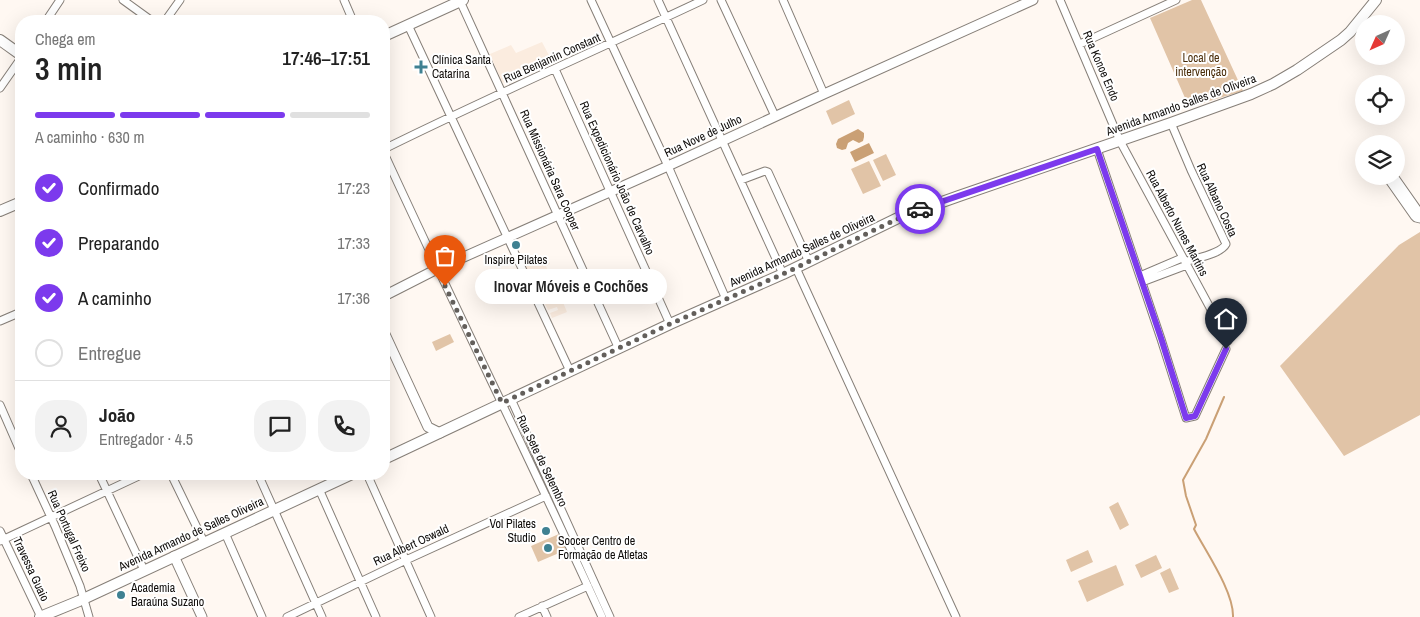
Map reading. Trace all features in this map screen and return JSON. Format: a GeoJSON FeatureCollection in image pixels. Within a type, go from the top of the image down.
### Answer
{"type":"FeatureCollection","features":[{"type":"Feature","properties":{"kind":"main road","name":"Avenida Armando Salles de Oliveira"},"geometry":{"type":"LineString","coordinates":[[424,440],[916,211],[1171,123],[1273,84],[1341,40],[1350,32],[1376,0]]}},
{"type":"Feature","properties":{"kind":"main road"},"geometry":{"type":"LineString","coordinates":[[390,33],[462,1]]}},
{"type":"Feature","properties":{"kind":"main road"},"geometry":{"type":"LineString","coordinates":[[0,40],[15,51]]}},
{"type":"Feature","properties":{"kind":"main road"},"geometry":{"type":"LineString","coordinates":[[0,211],[15,205]]}},
{"type":"Feature","properties":{"kind":"main road"},"geometry":{"type":"LineString","coordinates":[[390,456],[424,440]]}},
{"type":"Feature","properties":{"kind":"main road","name":"Avenida Armando de Salles Oliveira"},"geometry":{"type":"LineString","coordinates":[[41,617],[339,480]]}},
{"type":"Feature","properties":{"kind":"street"},"geometry":{"type":"LineString","coordinates":[[50,15],[60,0]]}},
{"type":"Feature","properties":{"kind":"street"},"geometry":{"type":"LineString","coordinates":[[123,0],[144,15]]}},
{"type":"Feature","properties":{"kind":"street"},"geometry":{"type":"LineString","coordinates":[[169,15],[180,0]]}},
{"type":"Feature","properties":{"kind":"street"},"geometry":{"type":"LineString","coordinates":[[344,0],[350,15]]}},
{"type":"Feature","properties":{"kind":"street"},"geometry":{"type":"LineString","coordinates":[[591,0],[668,166],[726,300]]}},
{"type":"Feature","properties":{"kind":"street"},"geometry":{"type":"LineString","coordinates":[[658,0],[783,274]]}},
{"type":"Feature","properties":{"kind":"street","name":"Rua Benjamin Constant"},"geometry":{"type":"LineString","coordinates":[[390,146],[450,116],[703,0]]}},
{"type":"Feature","properties":{"kind":"street"},"geometry":{"type":"LineString","coordinates":[[721,0],[775,116]]}},
{"type":"Feature","properties":{"kind":"street"},"geometry":{"type":"LineString","coordinates":[[783,0],[824,94]]}},
{"type":"Feature","properties":{"kind":"street","name":"Rua Nove de Julho"},"geometry":{"type":"LineString","coordinates":[[390,293],[722,140],[1033,0]]}},
{"type":"Feature","properties":{"kind":"street","name":"Rua Konoe Endo"},"geometry":{"type":"LineString","coordinates":[[1060,0],[1120,141]]}},
{"type":"Feature","properties":{"kind":"street"},"geometry":{"type":"LineString","coordinates":[[1080,44],[1176,0]]}},
{"type":"Feature","properties":{"kind":"street","name":"Rua Missionária Sara Cooper"},"geometry":{"type":"LineString","coordinates":[[462,1],[618,349]]}},
{"type":"Feature","properties":{"kind":"street"},"geometry":{"type":"LineString","coordinates":[[408,25],[570,371]]}},
{"type":"Feature","properties":{"kind":"street"},"geometry":{"type":"LineString","coordinates":[[0,88],[15,65]]}},
{"type":"Feature","properties":{"kind":"street","name":"Rua Expedicionário João de Carvalho"},"geometry":{"type":"LineString","coordinates":[[555,69],[670,324]]}},
{"type":"Feature","properties":{"kind":"street","name":"Rua Albano Costa"},"geometry":{"type":"LineString","coordinates":[[1141,279],[1185,261],[1220,251],[1226,244],[1190,170],[1171,123]]}},
{"type":"Feature","properties":{"kind":"street","name":"Rua Alberto Nunes Martins"},"geometry":{"type":"LineString","coordinates":[[1120,141],[1185,261],[1227,345],[1195,416],[1186,418],[1141,279]]}},
{"type":"Feature","properties":{"kind":"street"},"geometry":{"type":"LineString","coordinates":[[1097,149],[1141,279]]}},
{"type":"Feature","properties":{"kind":"street","name":"Rua Sete de Setembro"},"geometry":{"type":"LineString","coordinates":[[390,166],[437,270],[506,401],[610,617]]}},
{"type":"Feature","properties":{"kind":"street"},"geometry":{"type":"LineString","coordinates":[[741,180],[764,171],[768,172],[809,262]]}},
{"type":"Feature","properties":{"kind":"street"},"geometry":{"type":"LineString","coordinates":[[1392,185],[1414,216],[1420,219]]}},
{"type":"Feature","properties":{"kind":"street"},"geometry":{"type":"LineString","coordinates":[[1400,185],[1420,213]]}},
{"type":"Feature","properties":{"kind":"street"},"geometry":{"type":"LineString","coordinates":[[796,268],[956,617]]}},
{"type":"Feature","properties":{"kind":"street"},"geometry":{"type":"LineString","coordinates":[[0,321],[15,315]]}},
{"type":"Feature","properties":{"kind":"street"},"geometry":{"type":"LineString","coordinates":[[390,345],[428,427],[440,433]]}},
{"type":"Feature","properties":{"kind":"street","name":"Rua Sete de Setembro"},"geometry":{"type":"LineString","coordinates":[[506,401],[546,496],[602,617]]}},
{"type":"Feature","properties":{"kind":"street"},"geometry":{"type":"LineString","coordinates":[[0,404],[15,438]]}},
{"type":"Feature","properties":{"kind":"street"},"geometry":{"type":"LineString","coordinates":[[424,440],[428,427]]}},
{"type":"Feature","properties":{"kind":"street","name":"Rua Portugal Freixo"},"geometry":{"type":"LineString","coordinates":[[34,480],[80,586],[89,617]]}},
{"type":"Feature","properties":{"kind":"street"},"geometry":{"type":"LineString","coordinates":[[102,480],[144,570]]}},
{"type":"Feature","properties":{"kind":"street"},"geometry":{"type":"LineString","coordinates":[[2,540],[130,480]]}},
{"type":"Feature","properties":{"kind":"street"},"geometry":{"type":"LineString","coordinates":[[174,480],[204,542]]}},
{"type":"Feature","properties":{"kind":"street"},"geometry":{"type":"LineString","coordinates":[[261,480],[322,617]]}},
{"type":"Feature","properties":{"kind":"street"},"geometry":{"type":"LineString","coordinates":[[369,480],[432,617]]}},
{"type":"Feature","properties":{"kind":"street"},"geometry":{"type":"LineString","coordinates":[[319,489],[376,617]]}},
{"type":"Feature","properties":{"kind":"street","name":"Rua Albert Oswald"},"geometry":{"type":"LineString","coordinates":[[287,617],[546,496]]}},
{"type":"Feature","properties":{"kind":"street","name":"Travessa Guaio"},"geometry":{"type":"LineString","coordinates":[[0,531],[2,540],[41,617]]}},
{"type":"Feature","properties":{"kind":"street"},"geometry":{"type":"LineString","coordinates":[[224,533],[262,617]]}},
{"type":"Feature","properties":{"kind":"street"},"geometry":{"type":"LineString","coordinates":[[174,556],[202,617]]}},
{"type":"Feature","properties":{"kind":"street"},"geometry":{"type":"LineString","coordinates":[[519,617],[588,586]]}},
{"type":"Feature","properties":{"kind":"street"},"geometry":{"type":"LineString","coordinates":[[542,606],[547,617]]}},
{"type":"Feature","properties":{"kind":"shaded area"},"geometry":{"type":"Polygon","coordinates":[[[542,42],[553,63],[508,84],[502,82],[490,54],[511,45],[516,53],[542,42]]]}},
{"type":"Feature","properties":{"kind":"shaded area"},"geometry":{"type":"Polygon","coordinates":[[[858,129],[864,133],[863,141],[859,143],[853,140],[848,143],[846,149],[837,148],[838,139],[858,129]]]}},
{"type":"Feature","properties":{"kind":"shaded area"},"geometry":{"type":"Polygon","coordinates":[[[869,143],[874,153],[855,162],[850,152],[869,143]]]}},
{"type":"Feature","properties":{"kind":"shaded area"},"geometry":{"type":"Polygon","coordinates":[[[548,258],[550,264],[546,266],[549,273],[531,280],[525,266],[548,258]]]}},
{"type":"Feature","properties":{"kind":"shaded area"},"geometry":{"type":"Polygon","coordinates":[[[560,295],[567,312],[552,318],[550,313],[558,310],[557,307],[548,310],[544,302],[560,295]]]}},
{"type":"Feature","properties":{"kind":"green space","name":"Local de intervenção"},"geometry":{"type":"Polygon","coordinates":[[[1192,0],[1201,0],[1243,91],[1189,107],[1150,18],[1192,0]]]}},
{"type":"Feature","properties":{"kind":"green space"},"geometry":{"type":"Polygon","coordinates":[[[849,100],[855,114],[832,125],[826,111],[849,100]]]}},
{"type":"Feature","properties":{"kind":"green space"},"geometry":{"type":"Polygon","coordinates":[[[886,154],[896,175],[883,181],[873,160],[886,154]]]}},
{"type":"Feature","properties":{"kind":"green space"},"geometry":{"type":"Polygon","coordinates":[[[869,161],[881,186],[863,194],[851,169],[869,161]]]}},
{"type":"Feature","properties":{"kind":"green space"},"geometry":{"type":"Polygon","coordinates":[[[1420,232],[1420,415],[1344,456],[1280,366],[1399,245],[1420,232]]]}},
{"type":"Feature","properties":{"kind":"green space"},"geometry":{"type":"Polygon","coordinates":[[[450,334],[454,342],[436,351],[432,342],[450,334]]]}},
{"type":"Feature","properties":{"kind":"green space"},"geometry":{"type":"Polygon","coordinates":[[[1118,502],[1129,525],[1120,530],[1109,507],[1118,502]]]}},
{"type":"Feature","properties":{"kind":"green space","name":"Soocer Centro de Formação de Atletas"},"geometry":{"type":"Polygon","coordinates":[[[559,534],[566,550],[538,562],[531,546],[559,534]]]}},
{"type":"Feature","properties":{"kind":"green space"},"geometry":{"type":"Polygon","coordinates":[[[1088,550],[1093,562],[1071,572],[1066,560],[1088,550]]]}},
{"type":"Feature","properties":{"kind":"green space"},"geometry":{"type":"Polygon","coordinates":[[[1156,555],[1162,568],[1141,578],[1135,565],[1156,555]]]}},
{"type":"Feature","properties":{"kind":"green space"},"geometry":{"type":"Polygon","coordinates":[[[1116,565],[1124,585],[1087,602],[1078,581],[1116,565]]]}},
{"type":"Feature","properties":{"kind":"green space"},"geometry":{"type":"Polygon","coordinates":[[[1170,568],[1179,589],[1169,593],[1160,573],[1170,568]]]}},
{"type":"Feature","properties":{"kind":"waterway"},"geometry":{"type":"LineString","coordinates":[[1224,397],[1206,439],[1183,480],[1186,496],[1196,525],[1194,529],[1224,584],[1229,596],[1233,617]]}},
{"type":"Feature","properties":{"kind":"way so far"},"geometry":{"type":"LineString","coordinates":[[445,286],[502,403],[920,209]]}},
{"type":"Feature","properties":{"kind":"place","name":"Clínica Santa Catarina"},"geometry":{"type":"Point","coordinates":[421,67]}},
{"type":"Feature","properties":{"kind":"place","name":"Inspire Pilates"},"geometry":{"type":"Point","coordinates":[516,245]}},
{"type":"Feature","properties":{"kind":"place","name":"Inovar Móveis e Cochões"},"geometry":{"type":"Point","coordinates":[445,286]}},
{"type":"Feature","properties":{"kind":"place","name":"Vol Pilates Studio"},"geometry":{"type":"Point","coordinates":[546,531]}},
{"type":"Feature","properties":{"kind":"place","name":"Soocer Centro de Formação de Atletas"},"geometry":{"type":"Point","coordinates":[548,548]}},
{"type":"Feature","properties":{"kind":"place","name":"Academia Baraúna Suzano"},"geometry":{"type":"Point","coordinates":[121,595]}},
{"type":"Feature","properties":{"kind":"route"},"geometry":{"type":"LineString","coordinates":[[920,209],[1097,149],[1186,418],[1195,416],[1226,349]]}}]}
